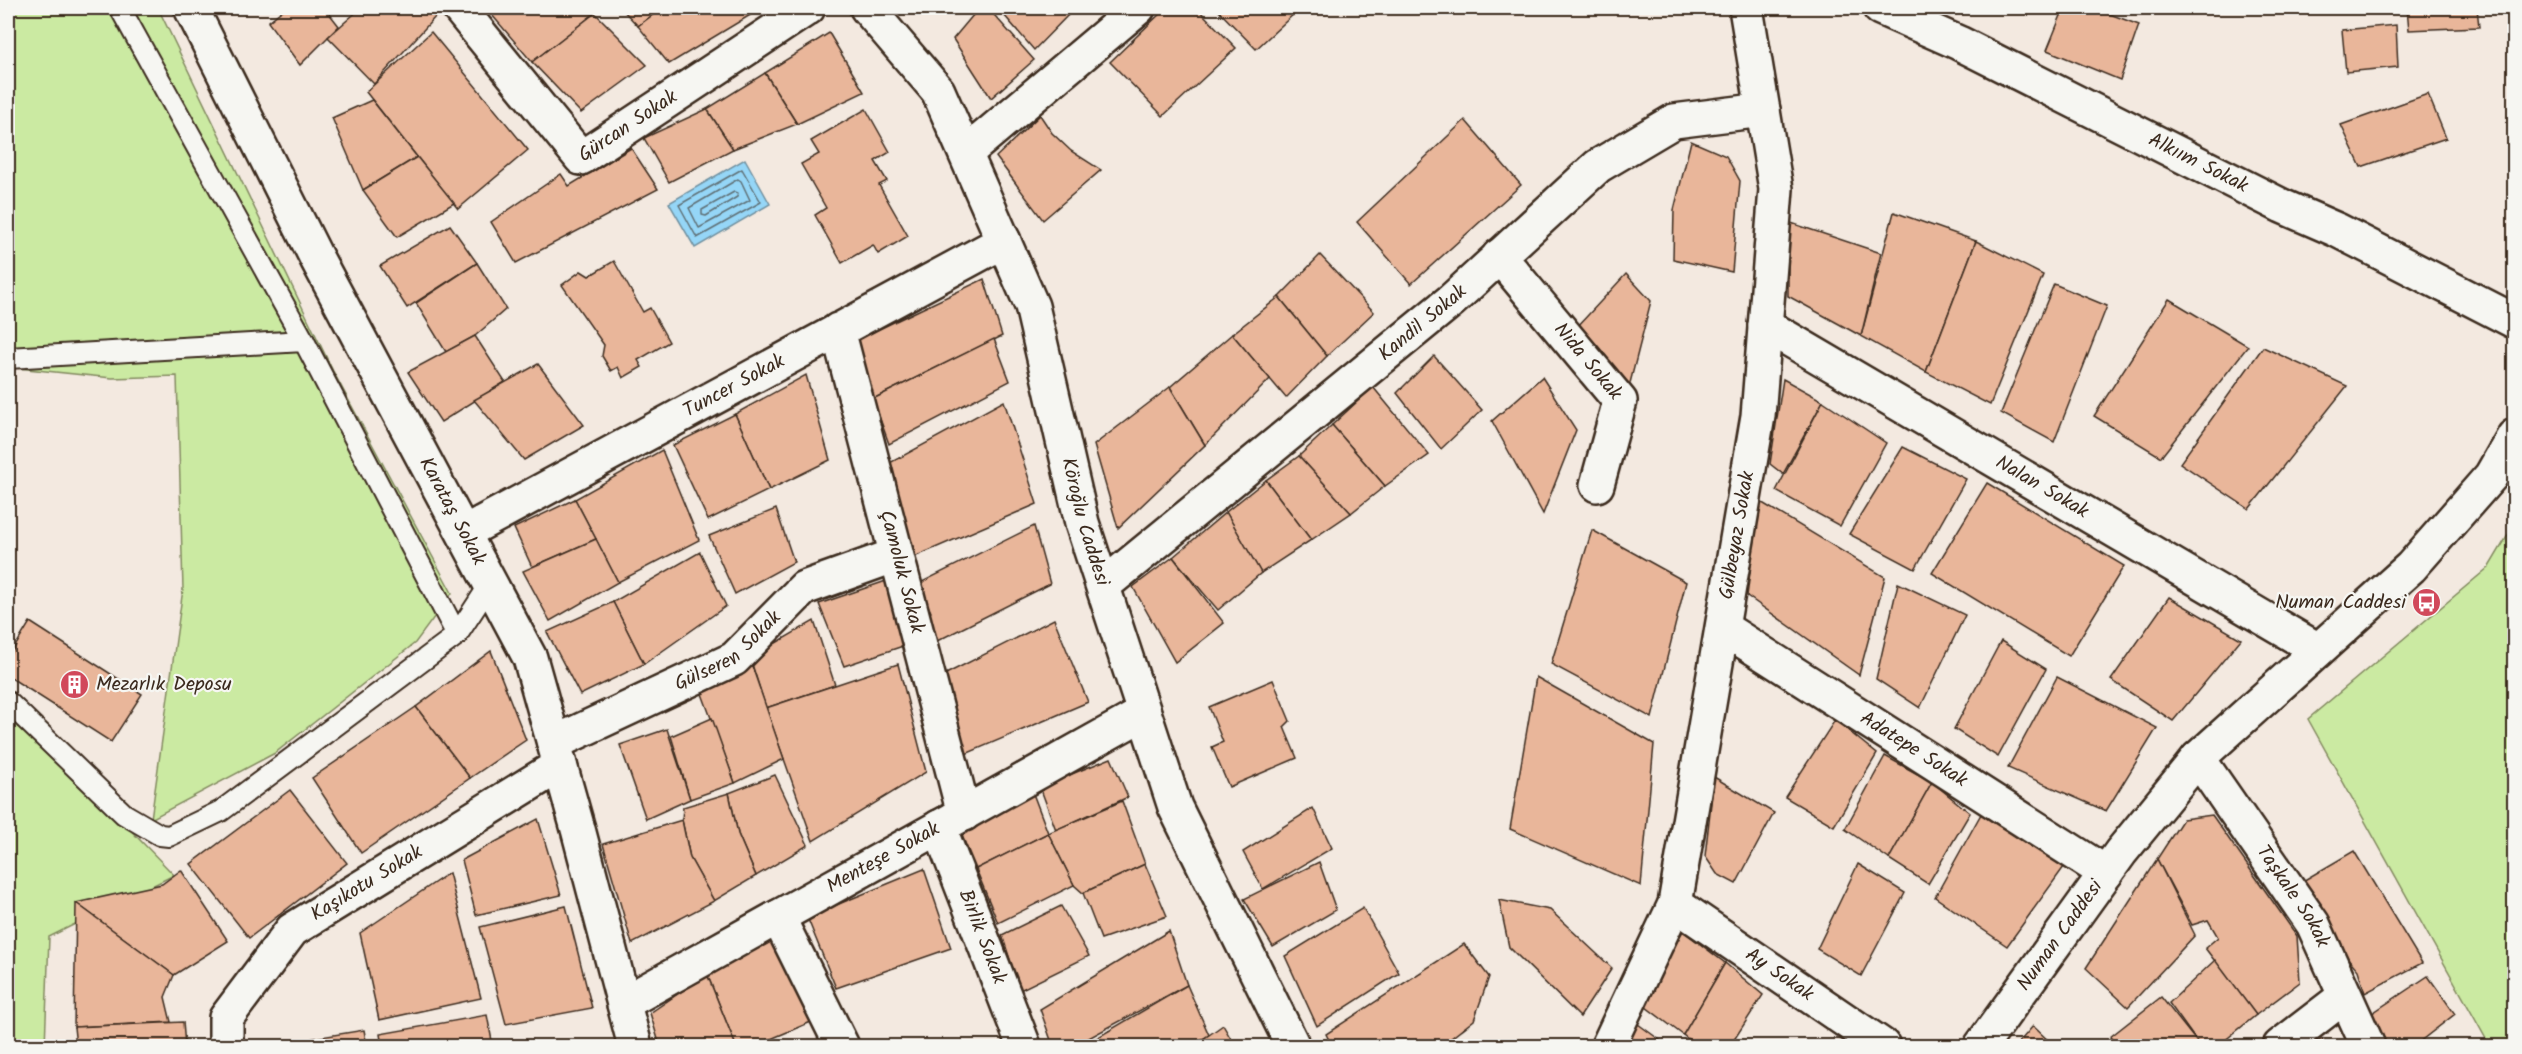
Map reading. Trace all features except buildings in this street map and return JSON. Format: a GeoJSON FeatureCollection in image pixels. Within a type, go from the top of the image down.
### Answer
{"type":"FeatureCollection","features":[{"type":"Feature","properties":{"kind":"street","name":"Karataş Sokak"},"geometry":{"type":"LineString","coordinates":[[191,8],[317,259],[465,532],[530,658],[635,1047]]}},
{"type":"Feature","properties":{"kind":"street","name":"Gürcan Sokak"},"geometry":{"type":"LineString","coordinates":[[459,8],[581,158],[808,8]]}},
{"type":"Feature","properties":{"kind":"street","name":"Köroğlu Caddesi"},"geometry":{"type":"LineString","coordinates":[[867,8],[938,91],[1032,306],[1082,523],[1175,807],[1293,1047]]}},
{"type":"Feature","properties":{"kind":"street"},"geometry":{"type":"LineString","coordinates":[[966,153],[1138,8]]}},
{"type":"Feature","properties":{"kind":"street","name":"Gülbeyaz Sokak"},"geometry":{"type":"LineString","coordinates":[[1608,1047],[1676,904],[1758,416],[1776,189],[1746,8]]}},
{"type":"Feature","properties":{"kind":"street","name":"Alkıım Sokak"},"geometry":{"type":"LineString","coordinates":[[1880,8],[1959,43],[2514,321]]}},
{"type":"Feature","properties":{"kind":"street","name":"Kandil Sokak"},"geometry":{"type":"LineString","coordinates":[[1103,586],[1452,300],[1598,166],[1674,121],[1763,110]]}},
{"type":"Feature","properties":{"kind":"street","name":"Tuncer Sokak"},"geometry":{"type":"LineString","coordinates":[[465,532],[1004,241]]}},
{"type":"Feature","properties":{"kind":"street","name":"Nida Sokak"},"geometry":{"type":"LineString","coordinates":[[1499,256],[1620,400],[1597,485]]}},
{"type":"Feature","properties":{"kind":"street","name":"Nalan Sokak"},"geometry":{"type":"LineString","coordinates":[[1765,325],[2318,650]]}},
{"type":"Feature","properties":{"kind":"street","name":"Çamoluk Sokak"},"geometry":{"type":"LineString","coordinates":[[838,330],[896,555],[951,821]]}},
{"type":"Feature","properties":{"kind":"street","name":"Numan Caddesi"},"geometry":{"type":"LineString","coordinates":[[1981,1047],[2106,873],[2198,758],[2411,567],[2491,476],[2514,436]]}},
{"type":"Feature","properties":{"kind":"street","name":"Gülseren Sokak"},"geometry":{"type":"LineString","coordinates":[[557,754],[734,659],[804,588],[896,555]]}},
{"type":"Feature","properties":{"kind":"street","name":"Adatepe Sokak"},"geometry":{"type":"LineString","coordinates":[[1723,627],[2106,873]]}},
{"type":"Feature","properties":{"kind":"street","name":"Menteşe Sokak"},"geometry":{"type":"LineString","coordinates":[[624,1003],[1144,713]]}},
{"type":"Feature","properties":{"kind":"street","name":"Kaşıkotu Sokak"},"geometry":{"type":"LineString","coordinates":[[226,1047],[226,1018],[292,930],[557,754]]}},
{"type":"Feature","properties":{"kind":"street","name":"Taşkale Sokak"},"geometry":{"type":"LineString","coordinates":[[2198,758],[2313,924],[2368,1047]]}},
{"type":"Feature","properties":{"kind":"street","name":"Birlik Sokak"},"geometry":{"type":"LineString","coordinates":[[951,821],[1024,1047]]}},
{"type":"Feature","properties":{"kind":"street","name":"Ay Sokak"},"geometry":{"type":"LineString","coordinates":[[1676,904],[1883,1047]]}},
{"type":"Feature","properties":{"kind":"street"},"geometry":{"type":"LineString","coordinates":[[778,917],[842,1047]]}},
{"type":"Feature","properties":{"kind":"street"},"geometry":{"type":"LineString","coordinates":[[2280,1047],[2345,996]]}},
{"type":"Feature","properties":{"kind":"lane"},"geometry":{"type":"LineString","coordinates":[[120,8],[304,341],[457,635]]}},
{"type":"Feature","properties":{"kind":"lane"},"geometry":{"type":"LineString","coordinates":[[8,358],[304,341]]}},
{"type":"Feature","properties":{"kind":"lane"},"geometry":{"type":"LineString","coordinates":[[8,702],[124,814],[160,835],[169,837],[221,811],[457,635],[491,583]]}},
{"type":"Feature","properties":{"kind":"green space"},"geometry":{"type":"Polygon","coordinates":[[[8,8],[158,8],[333,371],[452,593],[415,643],[275,753],[151,819],[183,589],[177,376],[112,378],[8,367],[8,8]]]}},
{"type":"Feature","properties":{"kind":"green space"},"geometry":{"type":"Polygon","coordinates":[[[2514,525],[2514,1046],[2490,1046],[2308,719],[2489,567],[2514,525]]]}},
{"type":"Feature","properties":{"kind":"green space"},"geometry":{"type":"Polygon","coordinates":[[[8,704],[174,875],[49,937],[45,1046],[8,1046],[8,704]]]}},
{"type":"Feature","properties":{"kind":"water"},"geometry":{"type":"Polygon","coordinates":[[[745,159],[770,204],[695,248],[669,203],[745,159]]]}},
{"type":"Feature","properties":{"kind":"place","name":"Numan Caddesi"},"geometry":{"type":"Point","coordinates":[2427,603]}},
{"type":"Feature","properties":{"kind":"place","name":"Mezarlık Deposu"},"geometry":{"type":"Point","coordinates":[75,685]}}]}
